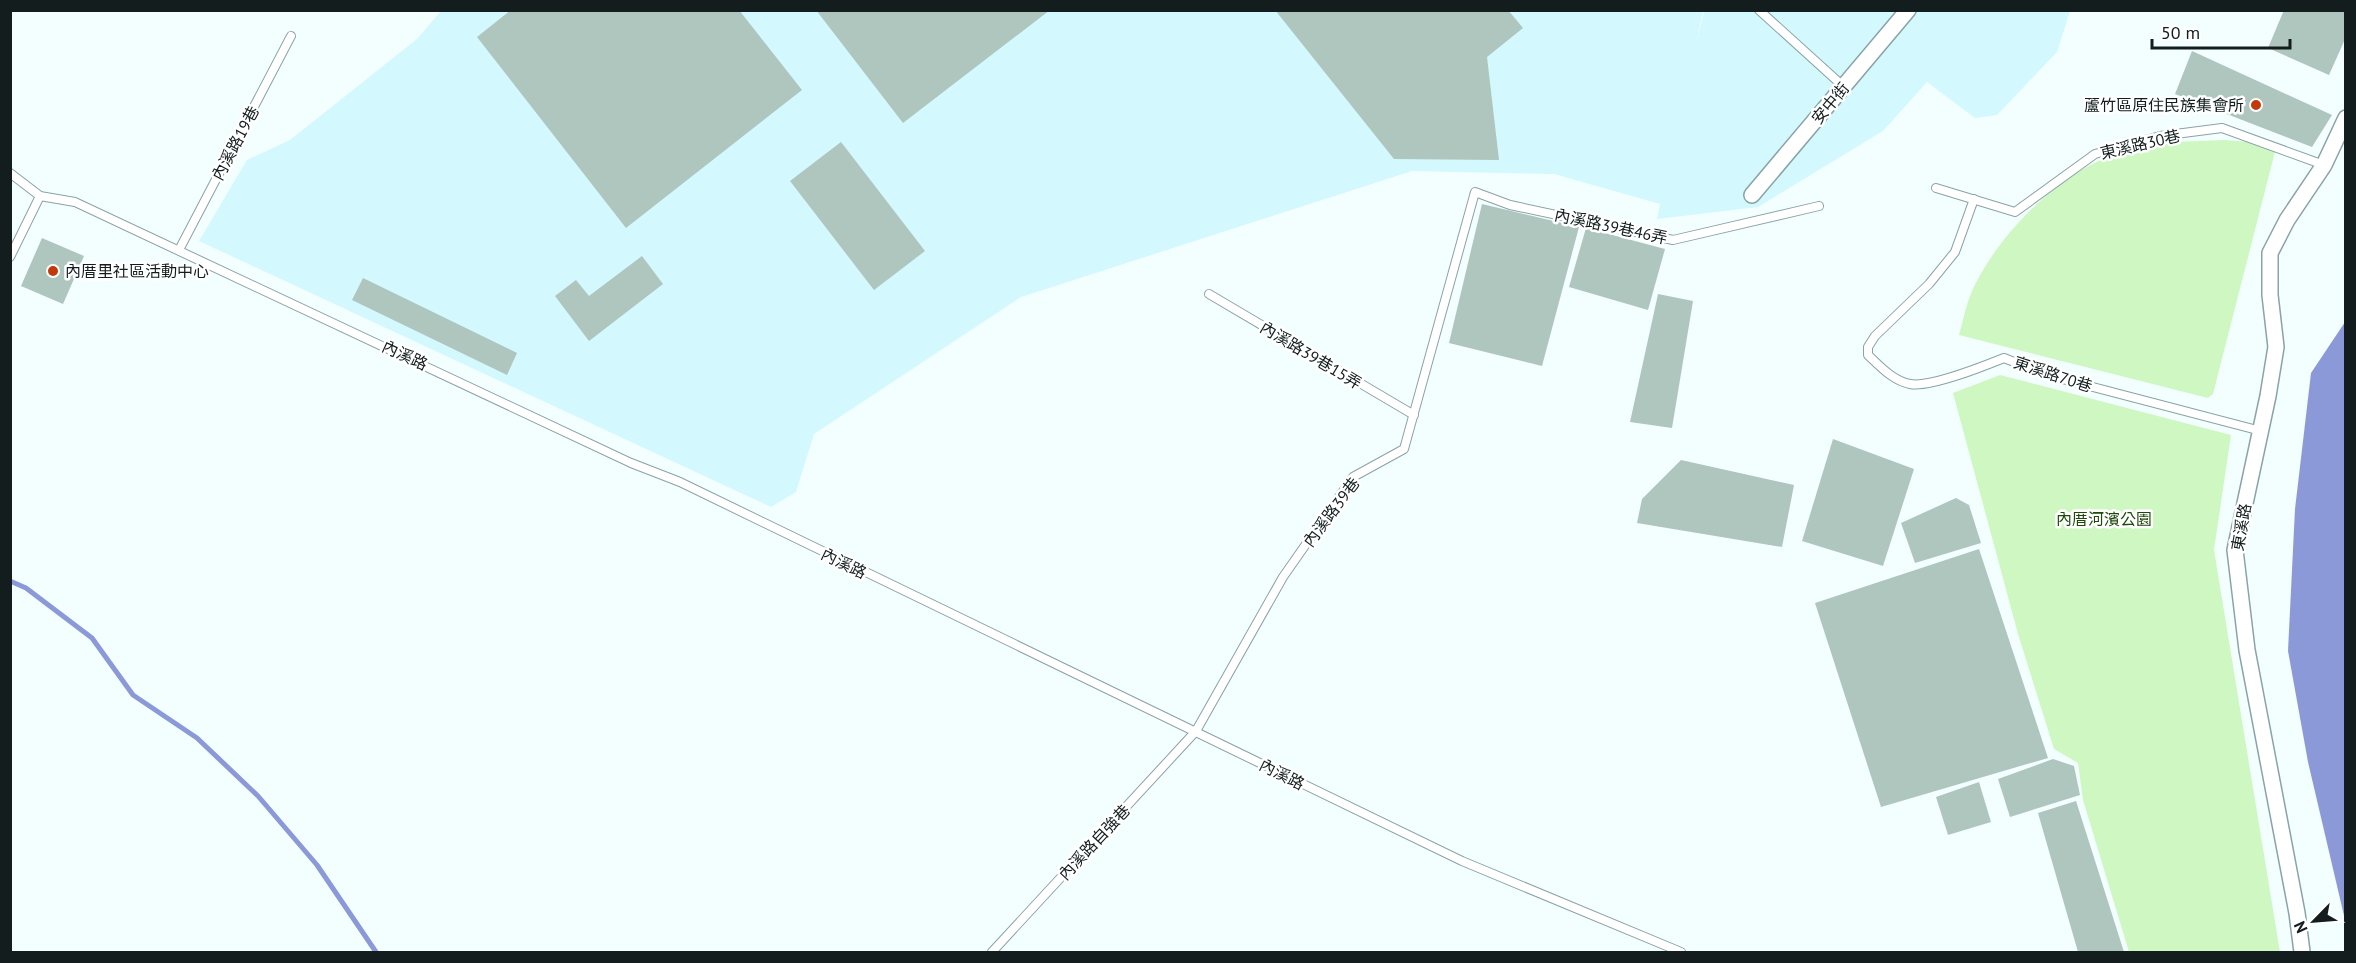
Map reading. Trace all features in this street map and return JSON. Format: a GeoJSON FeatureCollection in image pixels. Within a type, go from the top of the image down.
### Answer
{"type":"FeatureCollection","features":[{"type":"Feature","properties":{"kind":"street","name":"安中街"},"geometry":{"type":"LineString","coordinates":[[1752,195],[1908,10]]}},
{"type":"Feature","properties":{"kind":"street","name":"東溪路"},"geometry":{"type":"LineString","coordinates":[[2302,952],[2297,913],[2247,650],[2235,550],[2261,431],[2276,347],[2270,295],[2270,253],[2287,220],[2324,165],[2346,118]]}},
{"type":"Feature","properties":{"kind":"lane"},"geometry":{"type":"LineString","coordinates":[[1759,10],[1844,87]]}},
{"type":"Feature","properties":{"kind":"lane","name":"內溪路19巷"},"geometry":{"type":"LineString","coordinates":[[179,250],[291,36]]}},
{"type":"Feature","properties":{"kind":"lane","name":"東溪路30巷"},"geometry":{"type":"LineString","coordinates":[[1936,188],[2015,212],[2095,153],[2160,136],[2222,129],[2324,165]]}},
{"type":"Feature","properties":{"kind":"lane","name":"內溪路"},"geometry":{"type":"LineString","coordinates":[[10,173],[40,196],[75,202],[631,462],[680,482],[954,617],[1196,731],[1462,861],[1681,952]]}},
{"type":"Feature","properties":{"kind":"lane","name":"內溪路39巷46弄"},"geometry":{"type":"LineString","coordinates":[[1475,192],[1510,205],[1673,240],[1819,206]]}},
{"type":"Feature","properties":{"kind":"lane","name":"內溪路39巷"},"geometry":{"type":"LineString","coordinates":[[1196,731],[1283,577],[1353,477],[1404,450],[1475,192]]}},
{"type":"Feature","properties":{"kind":"lane"},"geometry":{"type":"LineString","coordinates":[[10,257],[40,196]]}},
{"type":"Feature","properties":{"kind":"lane","name":"東溪路70巷"},"geometry":{"type":"LineString","coordinates":[[1974,199],[1955,252],[1929,284],[1888,322],[1868,347],[1868,355],[1895,379],[1911,385],[1933,381],[1972,371],[2004,358],[2047,375],[2261,431]]}},
{"type":"Feature","properties":{"kind":"lane","name":"內溪路39巷15弄"},"geometry":{"type":"LineString","coordinates":[[1209,294],[1414,415]]}},
{"type":"Feature","properties":{"kind":"lane","name":"內溪路自強巷"},"geometry":{"type":"LineString","coordinates":[[992,952],[1196,731]]}},
{"type":"Feature","properties":{"kind":"shaded area"},"geometry":{"type":"Polygon","coordinates":[[[441,11],[1703,11],[1694,52],[1704,11],[2070,11],[2057,52],[1997,115],[1975,118],[1927,82],[1883,131],[1758,207],[1657,219],[1660,204],[1554,174],[1412,171],[1021,297],[814,434],[796,492],[771,507],[199,241],[247,160],[290,140],[417,39],[441,11]]]}},
{"type":"Feature","properties":{"kind":"green space"},"geometry":{"type":"Polygon","coordinates":[[[2224,140],[2277,144],[2213,394],[2208,398],[1959,335],[1970,296],[1983,269],[2015,226],[2056,188],[2078,172],[2124,151],[2161,144],[2224,140]]]}},
{"type":"Feature","properties":{"kind":"green space","name":"內厝河濱公園"},"geometry":{"type":"Polygon","coordinates":[[[2000,375],[2231,435],[2214,550],[2280,952],[2129,952],[2083,800],[2078,763],[2054,749],[2018,634],[1953,393],[2000,375]]]}},
{"type":"Feature","properties":{"kind":"water"},"geometry":{"type":"Polygon","coordinates":[[[2345,322],[2345,920],[2308,762],[2288,651],[2295,509],[2311,373],[2345,322]]]}},
{"type":"Feature","properties":{"kind":"building"},"geometry":{"type":"Polygon","coordinates":[[[511,10],[739,10],[802,90],[626,228],[477,37],[511,10]]]}},
{"type":"Feature","properties":{"kind":"building"},"geometry":{"type":"Polygon","coordinates":[[[816,10],[1050,10],[903,123],[816,10]]]}},
{"type":"Feature","properties":{"kind":"building"},"geometry":{"type":"Polygon","coordinates":[[[1275,10],[1508,10],[1523,28],[1487,57],[1499,160],[1394,159],[1275,10]]]}},
{"type":"Feature","properties":{"kind":"building"},"geometry":{"type":"Polygon","coordinates":[[[2284,10],[2346,10],[2346,37],[2329,75],[2268,48],[2284,10]]]}},
{"type":"Feature","properties":{"kind":"building","name":"蘆竹區原住民族集會所"},"geometry":{"type":"Polygon","coordinates":[[[2192,51],[2332,115],[2312,147],[2175,94],[2192,51]]]}},
{"type":"Feature","properties":{"kind":"building"},"geometry":{"type":"Polygon","coordinates":[[[841,142],[925,251],[874,290],[790,181],[841,142]]]}},
{"type":"Feature","properties":{"kind":"building"},"geometry":{"type":"Polygon","coordinates":[[[1482,204],[1579,227],[1542,366],[1449,343],[1482,204]]]}},
{"type":"Feature","properties":{"kind":"building"},"geometry":{"type":"Polygon","coordinates":[[[1586,228],[1665,249],[1648,310],[1569,287],[1586,228]]]}},
{"type":"Feature","properties":{"kind":"building","name":"內厝里社區活動中心"},"geometry":{"type":"Polygon","coordinates":[[[42,238],[84,256],[63,304],[21,286],[42,238]]]}},
{"type":"Feature","properties":{"kind":"building"},"geometry":{"type":"Polygon","coordinates":[[[642,256],[663,284],[589,341],[555,296],[576,280],[589,296],[642,256]]]}},
{"type":"Feature","properties":{"kind":"building"},"geometry":{"type":"Polygon","coordinates":[[[363,278],[517,353],[507,375],[352,300],[363,278]]]}},
{"type":"Feature","properties":{"kind":"building"},"geometry":{"type":"Polygon","coordinates":[[[1658,294],[1693,301],[1672,428],[1630,422],[1658,294]]]}},
{"type":"Feature","properties":{"kind":"building"},"geometry":{"type":"Polygon","coordinates":[[[1833,439],[1914,469],[1883,566],[1802,541],[1833,439]]]}},
{"type":"Feature","properties":{"kind":"building"},"geometry":{"type":"Polygon","coordinates":[[[1681,460],[1794,485],[1782,547],[1637,523],[1642,499],[1681,460]]]}},
{"type":"Feature","properties":{"kind":"building"},"geometry":{"type":"Polygon","coordinates":[[[1956,498],[1969,505],[1981,543],[1915,563],[1901,523],[1956,498]]]}},
{"type":"Feature","properties":{"kind":"building"},"geometry":{"type":"Polygon","coordinates":[[[1979,549],[2048,758],[1881,807],[1815,603],[1979,549]]]}},
{"type":"Feature","properties":{"kind":"building"},"geometry":{"type":"Polygon","coordinates":[[[2053,759],[2074,766],[2080,795],[2010,817],[1998,779],[2053,759]]]}},
{"type":"Feature","properties":{"kind":"building"},"geometry":{"type":"Polygon","coordinates":[[[1979,782],[1991,822],[1948,835],[1936,797],[1979,782]]]}},
{"type":"Feature","properties":{"kind":"building"},"geometry":{"type":"Polygon","coordinates":[[[2076,801],[2124,952],[2078,952],[2038,813],[2076,801]]]}},
{"type":"Feature","properties":{"kind":"waterway"},"geometry":{"type":"LineString","coordinates":[[10,581],[26,588],[92,638],[133,695],[197,738],[258,796],[317,865],[376,952]]}},
{"type":"Feature","properties":{"kind":"place","name":"蘆竹區原住民族集會所"},"geometry":{"type":"Point","coordinates":[2256,105]}},
{"type":"Feature","properties":{"kind":"place","name":"內厝里社區活動中心"},"geometry":{"type":"Point","coordinates":[53,271]}}]}
